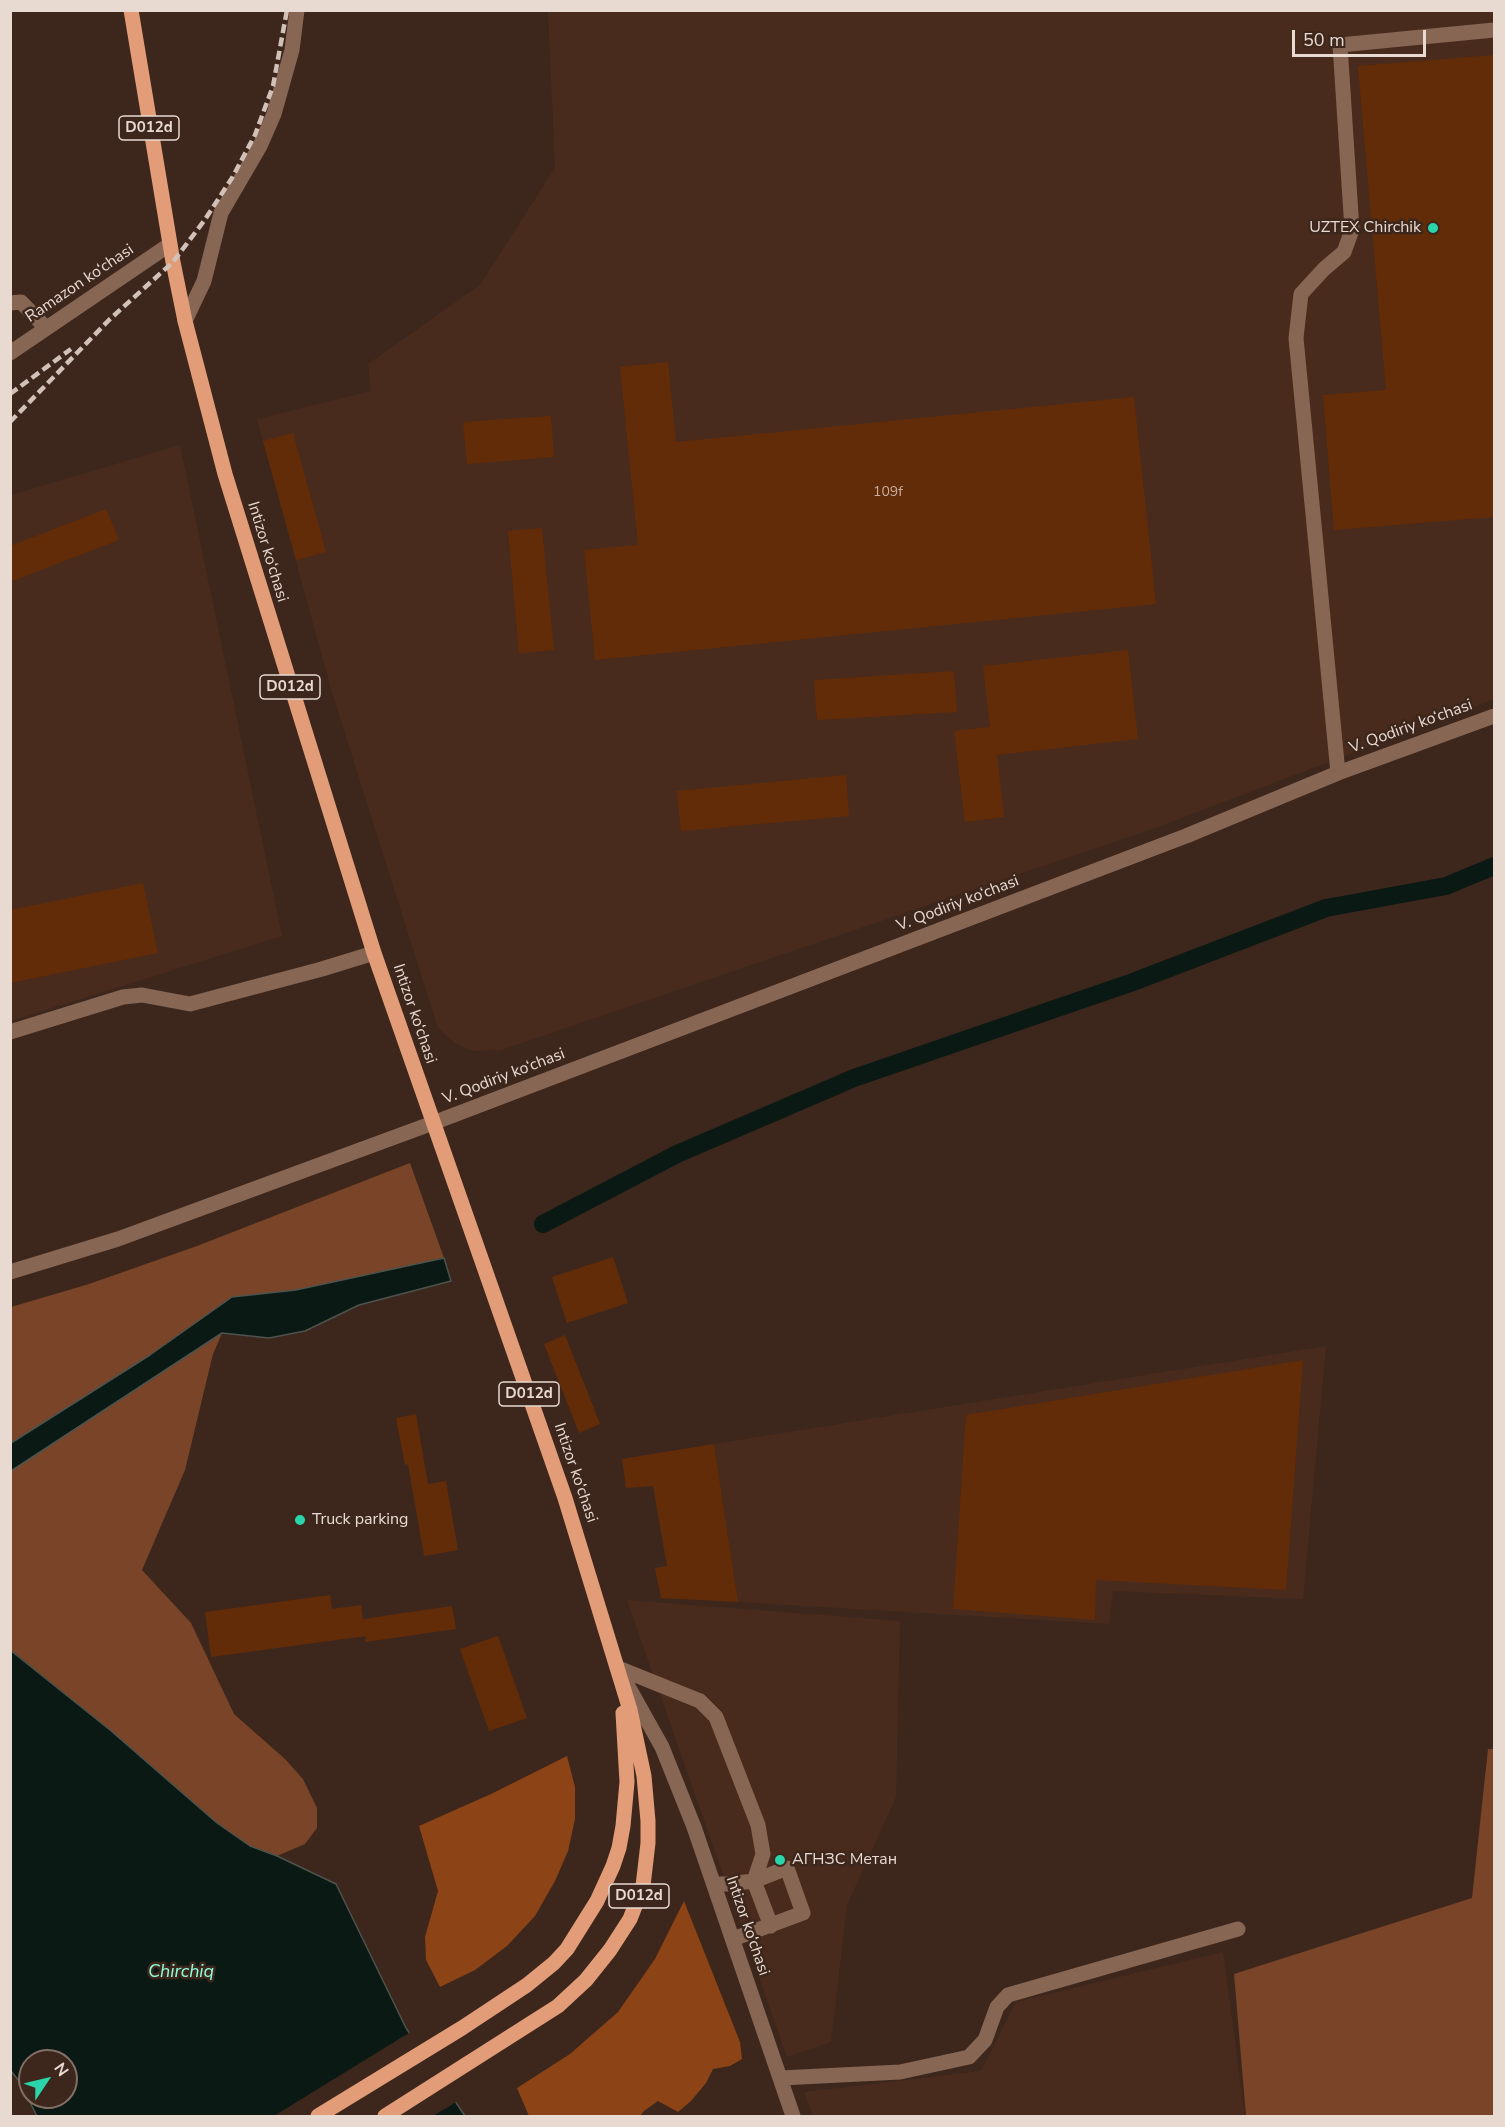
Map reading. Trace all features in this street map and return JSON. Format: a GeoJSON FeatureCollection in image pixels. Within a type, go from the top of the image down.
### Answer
{"type":"FeatureCollection","features":[{"type":"Feature","properties":{"kind":"main road","name":"Intizor ko‘chasi"},"geometry":{"type":"LineString","coordinates":[[131,10],[185,321],[225,474],[374,952],[565,1498],[618,1668]]}},
{"type":"Feature","properties":{"kind":"main road","name":"D012d"},"geometry":{"type":"LineString","coordinates":[[318,2116],[462,2028],[533,1980],[554,1963],[578,1933],[606,1884],[619,1848],[626,1803],[626,1737],[618,1668]]}},
{"type":"Feature","properties":{"kind":"main road","name":"D012d"},"geometry":{"type":"LineString","coordinates":[[385,2116],[546,2015],[573,1994],[610,1950],[630,1919],[637,1902],[646,1864],[647,1798],[638,1743],[618,1668]]}},
{"type":"Feature","properties":{"kind":"street"},"geometry":{"type":"LineString","coordinates":[[185,321],[204,281],[221,213],[261,146],[274,114],[292,50],[297,10]]}},
{"type":"Feature","properties":{"kind":"street"},"geometry":{"type":"LineString","coordinates":[[1338,773],[1296,338],[1301,294],[1324,269],[1344,252],[1352,230],[1340,45],[1494,30]]}},
{"type":"Feature","properties":{"kind":"street","name":"Ramazon ko‘chasi"},"geometry":{"type":"LineString","coordinates":[[10,353],[170,245]]}},
{"type":"Feature","properties":{"kind":"street"},"geometry":{"type":"LineString","coordinates":[[10,303],[21,302],[46,328]]}},
{"type":"Feature","properties":{"kind":"street","name":"V. Qodiriy ko‘chasi"},"geometry":{"type":"LineString","coordinates":[[10,1272],[118,1239],[433,1123],[1186,836],[1338,773],[1494,716]]}},
{"type":"Feature","properties":{"kind":"street"},"geometry":{"type":"LineString","coordinates":[[10,1032],[123,997],[142,995],[190,1004],[322,969],[374,952]]}},
{"type":"Feature","properties":{"kind":"street"},"geometry":{"type":"LineString","coordinates":[[618,1668],[700,1701],[716,1717],[758,1824],[763,1854],[754,1881],[771,1926]]}},
{"type":"Feature","properties":{"kind":"street","name":"Intizor ko‘chasi"},"geometry":{"type":"LineString","coordinates":[[618,1668],[662,1747],[694,1827],[793,2116]]}},
{"type":"Feature","properties":{"kind":"street"},"geometry":{"type":"LineString","coordinates":[[714,1884],[754,1881],[787,1868],[803,1913],[733,1939]]}},
{"type":"Feature","properties":{"kind":"street"},"geometry":{"type":"LineString","coordinates":[[781,2078],[900,2072],[969,2057],[985,2040],[998,2007],[1008,1995],[1238,1929]]}},
{"type":"Feature","properties":{"kind":"shaded area"},"geometry":{"type":"Polygon","coordinates":[[[548,11],[1494,11],[1494,699],[1158,827],[501,1050],[473,1051],[455,1043],[438,1028],[331,689],[257,419],[371,391],[368,364],[480,285],[555,168],[548,11]]]}},
{"type":"Feature","properties":{"kind":"shaded area"},"geometry":{"type":"Polygon","coordinates":[[[180,445],[282,936],[11,1021],[11,495],[180,445]]]}},
{"type":"Feature","properties":{"kind":"shaded area"},"geometry":{"type":"Polygon","coordinates":[[[410,1163],[444,1258],[296,1290],[232,1298],[150,1355],[11,1443],[11,1307],[89,1284],[197,1246],[410,1163]]]}},
{"type":"Feature","properties":{"kind":"shaded area"},"geometry":{"type":"Polygon","coordinates":[[[222,1333],[213,1354],[185,1470],[142,1570],[191,1623],[234,1714],[285,1759],[303,1779],[317,1808],[317,1828],[305,1844],[277,1856],[250,1846],[217,1823],[110,1730],[11,1650],[10,1471],[222,1333]]]}},
{"type":"Feature","properties":{"kind":"shaded area"},"geometry":{"type":"Polygon","coordinates":[[[1326,1346],[1303,1599],[1113,1591],[1109,1624],[738,1602],[714,1444],[1326,1346]]]}},
{"type":"Feature","properties":{"kind":"shaded area"},"geometry":{"type":"Polygon","coordinates":[[[627,1600],[900,1621],[896,1797],[847,1905],[831,2042],[787,2057],[627,1600]]]}},
{"type":"Feature","properties":{"kind":"shaded area"},"geometry":{"type":"Polygon","coordinates":[[[1488,1749],[1494,1749],[1494,2116],[1246,2116],[1234,1974],[1472,1898],[1488,1749]]]}},
{"type":"Feature","properties":{"kind":"shaded area"},"geometry":{"type":"Polygon","coordinates":[[[567,1756],[575,1787],[575,1819],[568,1851],[555,1881],[535,1916],[507,1946],[475,1970],[440,1987],[426,1960],[425,1937],[438,1891],[419,1826],[491,1794],[567,1756]]]}},
{"type":"Feature","properties":{"kind":"shaded area"},"geometry":{"type":"Polygon","coordinates":[[[684,1901],[740,2042],[742,2059],[730,2066],[713,2069],[706,2083],[678,2112],[658,2101],[640,2116],[529,2116],[517,2088],[570,2054],[618,2012],[655,1959],[684,1901]]]}},
{"type":"Feature","properties":{"kind":"shaded area"},"geometry":{"type":"Polygon","coordinates":[[[1223,1952],[1245,2116],[999,2116],[995,2108],[998,2116],[813,2116],[804,2092],[981,2071],[1016,2002],[1223,1952]]]}},
{"type":"Feature","properties":{"kind":"water"},"geometry":{"type":"Polygon","coordinates":[[[444,1258],[451,1281],[359,1305],[305,1331],[269,1338],[222,1333],[11,1471],[11,1443],[150,1355],[232,1297],[296,1290],[444,1258]]]}},
{"type":"Feature","properties":{"kind":"water","name":"Chirchiq"},"geometry":{"type":"Polygon","coordinates":[[[10,1650],[110,1730],[217,1823],[250,1846],[336,1884],[406,2028],[465,2116],[37,2116],[33,2109],[78,2109],[78,2049],[18,2049],[18,2080],[11,2071],[10,1650]]]}},
{"type":"Feature","properties":{"kind":"pier"},"geometry":{"type":"Polygon","coordinates":[[[412,2031],[458,2101],[433,2116],[274,2116],[412,2031]]]}},
{"type":"Feature","properties":{"kind":"building","name":"UZTEX Chirchik"},"geometry":{"type":"Polygon","coordinates":[[[1494,55],[1494,517],[1334,530],[1323,395],[1386,390],[1358,66],[1494,55]]]}},
{"type":"Feature","properties":{"kind":"building"},"geometry":{"type":"Polygon","coordinates":[[[668,362],[676,442],[1134,397],[1156,604],[595,660],[584,550],[638,545],[620,367],[668,362]]]}},
{"type":"Feature","properties":{"kind":"building"},"geometry":{"type":"Polygon","coordinates":[[[551,416],[554,457],[467,464],[463,422],[551,416]]]}},
{"type":"Feature","properties":{"kind":"building"},"geometry":{"type":"Polygon","coordinates":[[[293,433],[326,552],[296,560],[263,441],[293,433]]]}},
{"type":"Feature","properties":{"kind":"building"},"geometry":{"type":"Polygon","coordinates":[[[106,509],[119,540],[10,582],[10,546],[106,509]]]}},
{"type":"Feature","properties":{"kind":"building"},"geometry":{"type":"Polygon","coordinates":[[[542,528],[554,650],[519,653],[508,531],[542,528]]]}},
{"type":"Feature","properties":{"kind":"building"},"geometry":{"type":"Polygon","coordinates":[[[1128,650],[1138,739],[997,755],[1004,817],[965,822],[954,731],[990,727],[983,666],[1128,650]]]}},
{"type":"Feature","properties":{"kind":"building"},"geometry":{"type":"Polygon","coordinates":[[[954,671],[957,712],[817,720],[814,680],[954,671]]]}},
{"type":"Feature","properties":{"kind":"building"},"geometry":{"type":"Polygon","coordinates":[[[846,775],[849,816],[681,831],[677,791],[846,775]]]}},
{"type":"Feature","properties":{"kind":"building"},"geometry":{"type":"Polygon","coordinates":[[[143,883],[158,953],[10,983],[10,910],[143,883]]]}},
{"type":"Feature","properties":{"kind":"building"},"geometry":{"type":"Polygon","coordinates":[[[613,1257],[628,1303],[567,1323],[552,1277],[613,1257]]]}},
{"type":"Feature","properties":{"kind":"building"},"geometry":{"type":"Polygon","coordinates":[[[565,1335],[600,1424],[579,1433],[544,1344],[565,1335]]]}},
{"type":"Feature","properties":{"kind":"building"},"geometry":{"type":"Polygon","coordinates":[[[1303,1360],[1286,1590],[1096,1580],[1095,1620],[953,1609],[966,1415],[1303,1360]]]}},
{"type":"Feature","properties":{"kind":"building"},"geometry":{"type":"Polygon","coordinates":[[[416,1414],[428,1484],[446,1481],[458,1550],[424,1556],[408,1464],[405,1465],[396,1418],[416,1414]]]}},
{"type":"Feature","properties":{"kind":"building"},"geometry":{"type":"Polygon","coordinates":[[[714,1444],[738,1602],[661,1598],[655,1568],[667,1566],[653,1486],[626,1488],[622,1459],[714,1444]]]}},
{"type":"Feature","properties":{"kind":"building"},"geometry":{"type":"Polygon","coordinates":[[[330,1595],[332,1609],[361,1605],[363,1619],[452,1606],[456,1629],[365,1642],[366,1636],[211,1657],[205,1612],[330,1595]]]}},
{"type":"Feature","properties":{"kind":"building"},"geometry":{"type":"Polygon","coordinates":[[[498,1636],[527,1718],[489,1731],[460,1649],[498,1636]]]}},
{"type":"Feature","properties":{"kind":"waterway"},"geometry":{"type":"LineString","coordinates":[[543,1224],[677,1154],[854,1078],[1133,982],[1326,908],[1446,886],[1494,866]]}},
{"type":"Feature","properties":{"kind":"railway"},"geometry":{"type":"LineString","coordinates":[[10,422],[109,320],[173,262],[204,221],[232,178],[255,135],[273,86],[287,10]]}},
{"type":"Feature","properties":{"kind":"railway"},"geometry":{"type":"LineString","coordinates":[[10,394],[71,349]]}},
{"type":"Feature","properties":{"kind":"place","name":"UZTEX Chirchik"},"geometry":{"type":"Point","coordinates":[1433,228]}},
{"type":"Feature","properties":{"kind":"place","name":"Truck parking"},"geometry":{"type":"Point","coordinates":[300,1520]}},
{"type":"Feature","properties":{"kind":"place","name":"АГНЗС Метан"},"geometry":{"type":"Point","coordinates":[780,1860]}}]}
